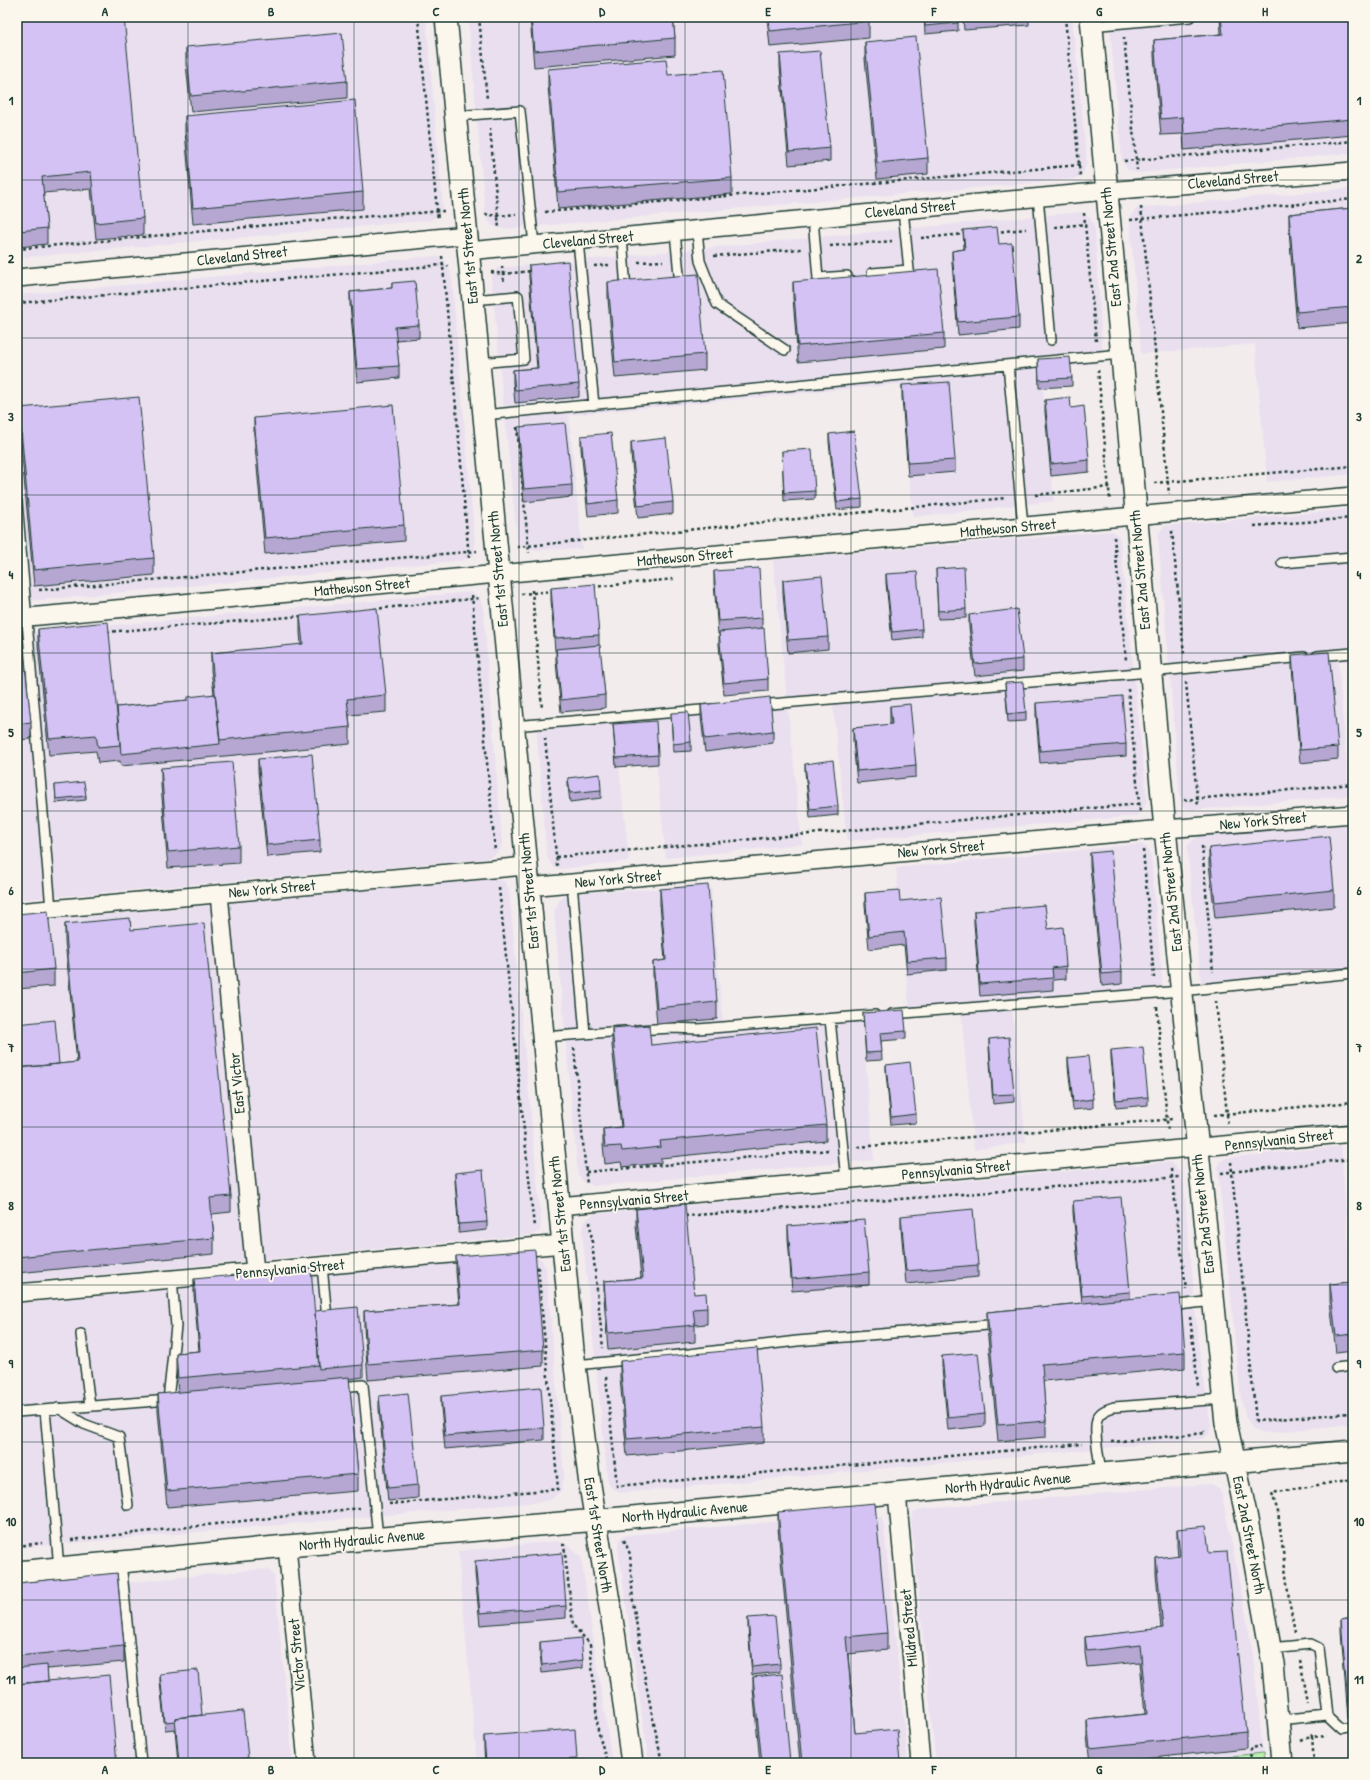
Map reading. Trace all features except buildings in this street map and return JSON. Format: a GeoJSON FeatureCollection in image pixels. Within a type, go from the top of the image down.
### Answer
{"type":"FeatureCollection","features":[{"type":"Feature","properties":{"kind":"street","name":"East 1st Street North"},"geometry":{"type":"LineString","coordinates":[[446,17],[500,596],[575,1365],[632,1763]]}},
{"type":"Feature","properties":{"kind":"street","name":"East 2nd Street North"},"geometry":{"type":"LineString","coordinates":[[1089,23],[1104,162],[1162,802],[1196,1148],[1223,1400],[1226,1423],[1246,1514],[1274,1664],[1282,1763]]}},
{"type":"Feature","properties":{"kind":"street","name":"Cleveland Street"},"geometry":{"type":"LineString","coordinates":[[17,278],[440,237],[468,251],[1038,197],[1353,170]]}},
{"type":"Feature","properties":{"kind":"street","name":"Mathewson Street"},"geometry":{"type":"LineString","coordinates":[[22,618],[1112,518],[1136,526],[1170,513],[1353,496]]}},
{"type":"Feature","properties":{"kind":"street","name":"New York Street"},"geometry":{"type":"LineString","coordinates":[[528,887],[1141,831],[1353,814]]}},
{"type":"Feature","properties":{"kind":"street","name":"New York Street"},"geometry":{"type":"LineString","coordinates":[[17,912],[526,866]]}},
{"type":"Feature","properties":{"kind":"street","name":"East Victor"},"geometry":{"type":"LineString","coordinates":[[219,894],[255,1272]]}},
{"type":"Feature","properties":{"kind":"street","name":"Pennsylvania Street"},"geometry":{"type":"LineString","coordinates":[[559,1206],[1353,1133]]}},
{"type":"Feature","properties":{"kind":"street","name":"Pennsylvania Street"},"geometry":{"type":"LineString","coordinates":[[17,1293],[563,1244]]}},
{"type":"Feature","properties":{"kind":"street","name":"North Hydraulic Avenue"},"geometry":{"type":"LineString","coordinates":[[17,1572],[287,1546],[596,1520],[1353,1451]]}},
{"type":"Feature","properties":{"kind":"street","name":"Mildred Street"},"geometry":{"type":"LineString","coordinates":[[897,1493],[921,1763]]}},
{"type":"Feature","properties":{"kind":"street","name":"Victor Street"},"geometry":{"type":"LineString","coordinates":[[287,1546],[307,1763]]}},
{"type":"Feature","properties":{"kind":"lane"},"geometry":{"type":"LineString","coordinates":[[1089,23],[1123,23],[1190,17]]}},
{"type":"Feature","properties":{"kind":"lane"},"geometry":{"type":"LineString","coordinates":[[456,116],[520,110],[534,245]]}},
{"type":"Feature","properties":{"kind":"lane"},"geometry":{"type":"LineString","coordinates":[[1038,197],[1051,340]]}},
{"type":"Feature","properties":{"kind":"lane"},"geometry":{"type":"LineString","coordinates":[[872,273],[908,270],[903,210]]}},
{"type":"Feature","properties":{"kind":"lane"},"geometry":{"type":"LineString","coordinates":[[813,219],[818,278],[847,276]]}},
{"type":"Feature","properties":{"kind":"lane"},"geometry":{"type":"LineString","coordinates":[[697,230],[700,258],[717,304],[785,350]]}},
{"type":"Feature","properties":{"kind":"lane"},"geometry":{"type":"LineString","coordinates":[[664,286],[680,285],[675,232]]}},
{"type":"Feature","properties":{"kind":"lane"},"geometry":{"type":"LineString","coordinates":[[622,236],[626,290],[642,288]]}},
{"type":"Feature","properties":{"kind":"lane"},"geometry":{"type":"LineString","coordinates":[[578,241],[594,405]]}},
{"type":"Feature","properties":{"kind":"lane"},"geometry":{"type":"LineString","coordinates":[[473,300],[518,296],[524,359],[479,363]]}},
{"type":"Feature","properties":{"kind":"lane"},"geometry":{"type":"LineString","coordinates":[[483,415],[1121,354]]}},
{"type":"Feature","properties":{"kind":"lane"},"geometry":{"type":"LineString","coordinates":[[1008,365],[1023,526]]}},
{"type":"Feature","properties":{"kind":"lane"},"geometry":{"type":"LineString","coordinates":[[17,501],[25,591],[22,618],[51,909]]}},
{"type":"Feature","properties":{"kind":"lane"},"geometry":{"type":"LineString","coordinates":[[1282,562],[1353,557]]}},
{"type":"Feature","properties":{"kind":"lane"},"geometry":{"type":"LineString","coordinates":[[749,706],[1185,669],[1353,653]]}},
{"type":"Feature","properties":{"kind":"lane"},"geometry":{"type":"LineString","coordinates":[[513,726],[725,708]]}},
{"type":"Feature","properties":{"kind":"lane"},"geometry":{"type":"LineString","coordinates":[[565,884],[585,1034]]}},
{"type":"Feature","properties":{"kind":"lane"},"geometry":{"type":"LineString","coordinates":[[543,1037],[672,1028],[698,1029],[830,1019],[1181,991],[1353,973]]}},
{"type":"Feature","properties":{"kind":"lane"},"geometry":{"type":"LineString","coordinates":[[830,1019],[846,1180]]}},
{"type":"Feature","properties":{"kind":"lane"},"geometry":{"type":"LineString","coordinates":[[322,1266],[327,1318]]}},
{"type":"Feature","properties":{"kind":"lane"},"geometry":{"type":"LineString","coordinates":[[17,1412],[172,1400],[176,1326],[172,1279]]}},
{"type":"Feature","properties":{"kind":"lane"},"geometry":{"type":"LineString","coordinates":[[1157,1308],[1213,1301]]}},
{"type":"Feature","properties":{"kind":"lane"},"geometry":{"type":"LineString","coordinates":[[575,1365],[796,1341],[1008,1323]]}},
{"type":"Feature","properties":{"kind":"lane"},"geometry":{"type":"LineString","coordinates":[[82,1334],[90,1406]]}},
{"type":"Feature","properties":{"kind":"lane"},"geometry":{"type":"LineString","coordinates":[[1336,1368],[1353,1366]]}},
{"type":"Feature","properties":{"kind":"lane"},"geometry":{"type":"LineString","coordinates":[[331,1388],[363,1385],[376,1506],[378,1539]]}},
{"type":"Feature","properties":{"kind":"lane"},"geometry":{"type":"LineString","coordinates":[[1101,1474],[1096,1427],[1098,1417],[1104,1411],[1114,1407],[1223,1400]]}},
{"type":"Feature","properties":{"kind":"lane"},"geometry":{"type":"LineString","coordinates":[[58,1408],[84,1424],[119,1437],[128,1505]]}},
{"type":"Feature","properties":{"kind":"lane"},"geometry":{"type":"LineString","coordinates":[[45,1410],[58,1568]]}},
{"type":"Feature","properties":{"kind":"lane"},"geometry":{"type":"LineString","coordinates":[[121,1562],[141,1763]]}},
{"type":"Feature","properties":{"kind":"lane"},"geometry":{"type":"LineString","coordinates":[[1270,1648],[1311,1644],[1319,1648],[1327,1715],[1342,1729],[1353,1727]]}},
{"type":"Feature","properties":{"kind":"lane"},"geometry":{"type":"LineString","coordinates":[[1278,1720],[1327,1715]]}},
{"type":"Feature","properties":{"kind":"path"},"geometry":{"type":"LineString","coordinates":[[17,1546],[376,1506],[558,1489],[536,1247],[497,868],[458,429],[418,17]]}},
{"type":"Feature","properties":{"kind":"path"},"geometry":{"type":"LineString","coordinates":[[479,17],[505,297]]}},
{"type":"Feature","properties":{"kind":"path"},"geometry":{"type":"LineString","coordinates":[[572,1035],[617,1486],[1205,1433],[1169,1151],[1139,804],[1065,17]]}},
{"type":"Feature","properties":{"kind":"path"},"geometry":{"type":"LineString","coordinates":[[1123,23],[1168,482],[1256,1421],[1349,1413],[1353,1423]]}},
{"type":"Feature","properties":{"kind":"path"},"geometry":{"type":"LineString","coordinates":[[17,249],[437,210],[498,216],[1353,141]]}},
{"type":"Feature","properties":{"kind":"path"},"geometry":{"type":"LineString","coordinates":[[993,232],[1353,199]]}},
{"type":"Feature","properties":{"kind":"path"},"geometry":{"type":"LineString","coordinates":[[700,258],[969,234]]}},
{"type":"Feature","properties":{"kind":"path"},"geometry":{"type":"LineString","coordinates":[[17,303],[442,265],[468,251],[503,274],[534,271]]}},
{"type":"Feature","properties":{"kind":"path"},"geometry":{"type":"LineString","coordinates":[[580,267],[677,259]]}},
{"type":"Feature","properties":{"kind":"path"},"geometry":{"type":"LineString","coordinates":[[516,412],[556,857],[565,884]]}},
{"type":"Feature","properties":{"kind":"path"},"geometry":{"type":"LineString","coordinates":[[25,591],[468,552],[1109,487],[1353,466]]}},
{"type":"Feature","properties":{"kind":"path"},"geometry":{"type":"LineString","coordinates":[[1251,526],[1353,518]]}},
{"type":"Feature","properties":{"kind":"path"},"geometry":{"type":"LineString","coordinates":[[1108,538],[1114,538],[1136,526],[1172,533],[1180,532]]}},
{"type":"Feature","properties":{"kind":"path"},"geometry":{"type":"LineString","coordinates":[[591,587],[675,579]]}},
{"type":"Feature","properties":{"kind":"path"},"geometry":{"type":"LineString","coordinates":[[372,609],[561,590]]}},
{"type":"Feature","properties":{"kind":"path"},"geometry":{"type":"LineString","coordinates":[[100,633],[310,615]]}},
{"type":"Feature","properties":{"kind":"path"},"geometry":{"type":"LineString","coordinates":[[556,857],[1353,784]]}},
{"type":"Feature","properties":{"kind":"path"},"geometry":{"type":"LineString","coordinates":[[586,1172],[1353,1102]]}},
{"type":"Feature","properties":{"kind":"path"},"geometry":{"type":"LineString","coordinates":[[678,1216],[1172,1178],[1353,1159]]}},
{"type":"Feature","properties":{"kind":"path"},"geometry":{"type":"LineString","coordinates":[[1314,1763],[1310,1717],[1289,1599],[1278,1512],[1272,1493],[1353,1479]]}},
{"type":"Feature","properties":{"kind":"path"},"geometry":{"type":"LineString","coordinates":[[623,1540],[630,1554],[633,1602],[644,1676],[662,1763]]}},
{"type":"Feature","properties":{"kind":"path"},"geometry":{"type":"LineString","coordinates":[[564,1545],[572,1625],[590,1644],[598,1730],[607,1763]]}},
{"type":"Feature","properties":{"kind":"path"},"geometry":{"type":"LineString","coordinates":[[1312,1736],[1332,1734]]}},
{"type":"Feature","properties":{"kind":"shaded area"},"geometry":{"type":"Polygon","coordinates":[[[17,17],[426,17],[443,209],[439,215],[431,220],[17,258],[17,17]]]}},
{"type":"Feature","properties":{"kind":"shaded area"},"geometry":{"type":"Polygon","coordinates":[[[468,17],[1072,17],[1087,163],[1083,174],[1073,179],[504,229],[493,226],[488,221],[485,210],[468,17]]]}},
{"type":"Feature","properties":{"kind":"shaded area"},"geometry":{"type":"Polygon","coordinates":[[[1109,17],[1353,17],[1353,153],[1137,173],[1127,169],[1122,160],[1109,17]]]}},
{"type":"Feature","properties":{"kind":"shaded area"},"geometry":{"type":"Polygon","coordinates":[[[1353,188],[1353,474],[1267,482],[1255,344],[1141,354],[1130,222],[1132,214],[1137,208],[1353,188]]]}},
{"type":"Feature","properties":{"kind":"shaded area"},"geometry":{"type":"Polygon","coordinates":[[[1081,212],[1091,219],[1095,230],[1103,363],[1041,369],[1054,501],[913,517],[900,384],[569,415],[582,549],[529,550],[522,547],[517,539],[491,277],[497,268],[1081,212]]]}},
{"type":"Feature","properties":{"kind":"shaded area"},"geometry":{"type":"Polygon","coordinates":[[[436,256],[444,260],[450,269],[452,281],[475,546],[474,555],[465,560],[17,602],[17,295],[436,256]]]}},
{"type":"Feature","properties":{"kind":"shaded area"},"geometry":{"type":"Polygon","coordinates":[[[1353,509],[1353,660],[1338,662],[1349,796],[1193,810],[1183,808],[1180,797],[1158,535],[1164,526],[1353,509]]]}},
{"type":"Feature","properties":{"kind":"shaded area"},"geometry":{"type":"Polygon","coordinates":[[[1112,531],[1119,537],[1121,549],[1147,800],[1144,808],[1136,816],[847,841],[832,696],[787,700],[802,844],[666,858],[651,714],[787,699],[773,560],[1112,531]]]}},
{"type":"Feature","properties":{"kind":"shaded area"},"geometry":{"type":"Polygon","coordinates":[[[470,592],[479,597],[483,607],[502,842],[500,850],[493,856],[483,859],[17,900],[17,634],[470,592]]]}},
{"type":"Feature","properties":{"kind":"shaded area"},"geometry":{"type":"Polygon","coordinates":[[[614,718],[629,861],[562,869],[554,868],[547,857],[536,726],[614,718]]]}},
{"type":"Feature","properties":{"kind":"shaded area"},"geometry":{"type":"Polygon","coordinates":[[[1353,821],[1353,974],[1202,989],[1187,847],[1193,840],[1200,836],[1353,821]]]}},
{"type":"Feature","properties":{"kind":"shaded area"},"geometry":{"type":"Polygon","coordinates":[[[1141,844],[1148,848],[1151,857],[1163,992],[1012,1008],[1026,1142],[974,1150],[961,1011],[910,1015],[896,868],[1141,844]]]}},
{"type":"Feature","properties":{"kind":"shaded area"},"geometry":{"type":"Polygon","coordinates":[[[494,879],[504,881],[509,890],[541,1220],[540,1231],[531,1235],[17,1282],[17,923],[494,879]]]}},
{"type":"Feature","properties":{"kind":"shaded area"},"geometry":{"type":"Polygon","coordinates":[[[711,886],[723,1024],[861,1012],[874,1160],[594,1186],[583,1182],[578,1174],[554,912],[558,902],[565,895],[576,893],[711,886]]]}},
{"type":"Feature","properties":{"kind":"shaded area"},"geometry":{"type":"Polygon","coordinates":[[[1341,1146],[1351,1284],[1353,1284],[1353,1424],[1265,1433],[1253,1429],[1246,1418],[1241,1399],[1218,1171],[1219,1162],[1227,1158],[1341,1146]]]}},
{"type":"Feature","properties":{"kind":"shaded area"},"geometry":{"type":"Polygon","coordinates":[[[1170,1162],[1177,1168],[1183,1178],[1199,1348],[1211,1425],[1209,1435],[1201,1439],[620,1493],[612,1488],[608,1483],[582,1231],[586,1220],[593,1214],[1170,1162]]]}},
{"type":"Feature","properties":{"kind":"shaded area"},"geometry":{"type":"Polygon","coordinates":[[[532,1255],[542,1260],[546,1269],[564,1476],[561,1491],[551,1500],[17,1548],[17,1304],[532,1255]]]}},
{"type":"Feature","properties":{"kind":"shaded area"},"geometry":{"type":"Polygon","coordinates":[[[1211,1484],[1218,1487],[1222,1495],[1246,1615],[1253,1656],[1263,1753],[1153,1763],[936,1763],[911,1520],[913,1512],[923,1509],[1211,1484]]]}},
{"type":"Feature","properties":{"kind":"shaded area"},"geometry":{"type":"Polygon","coordinates":[[[873,1513],[882,1518],[884,1527],[908,1763],[649,1763],[618,1547],[620,1538],[627,1535],[873,1513]]]}},
{"type":"Feature","properties":{"kind":"shaded area"},"geometry":{"type":"Polygon","coordinates":[[[558,1541],[571,1547],[581,1557],[612,1763],[477,1763],[458,1551],[558,1541]]]}},
{"type":"Feature","properties":{"kind":"shaded area"},"geometry":{"type":"Polygon","coordinates":[[[261,1569],[269,1570],[274,1576],[293,1763],[17,1763],[17,1594],[261,1569]]]}},
{"type":"Feature","properties":{"kind":"green space"},"geometry":{"type":"Polygon","coordinates":[[[1263,1753],[1264,1763],[1153,1763],[1263,1753]]]}}]}
